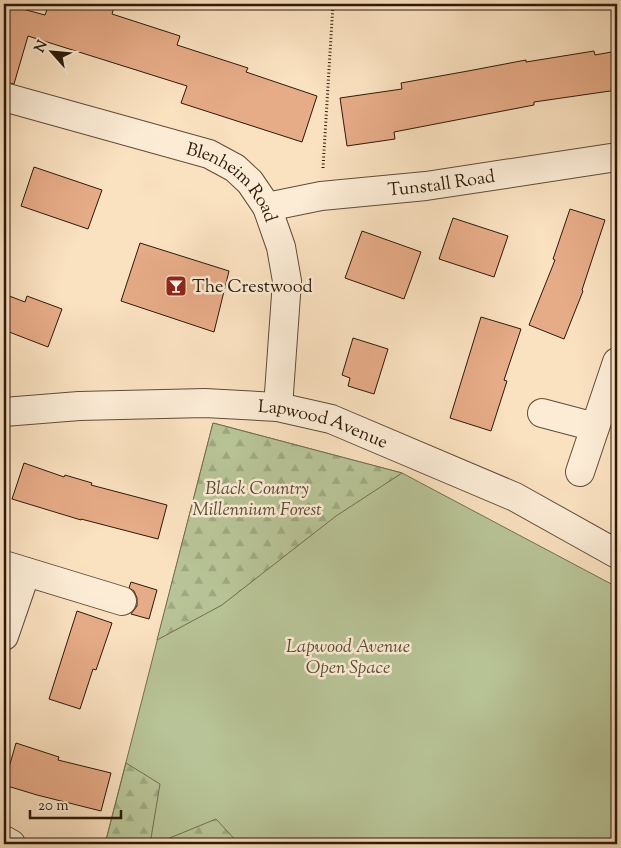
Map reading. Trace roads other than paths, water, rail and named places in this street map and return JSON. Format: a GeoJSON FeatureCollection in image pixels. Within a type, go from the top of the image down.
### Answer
{"type":"FeatureCollection","features":[{"type":"Feature","properties":{"kind":"street","name":"Blenheim Road"},"geometry":{"type":"LineString","coordinates":[[4,97],[208,154],[235,168],[250,182],[266,206],[275,226],[287,281],[278,407]]}},
{"type":"Feature","properties":{"kind":"street","name":"Tunstall Road"},"geometry":{"type":"LineString","coordinates":[[266,206],[321,196],[426,186],[617,158]]}},
{"type":"Feature","properties":{"kind":"street"},"geometry":{"type":"LineString","coordinates":[[580,472],[617,362]]}},
{"type":"Feature","properties":{"kind":"street","name":"Lapwood Avenue"},"geometry":{"type":"LineString","coordinates":[[4,412],[79,406],[205,403],[278,407],[331,420],[515,497],[617,554]]}},
{"type":"Feature","properties":{"kind":"street"},"geometry":{"type":"LineString","coordinates":[[542,413],[595,427]]}},
{"type":"Feature","properties":{"kind":"street"},"geometry":{"type":"LineString","coordinates":[[4,636],[15,568],[122,601]]}},
{"type":"Feature","properties":{"kind":"street"},"geometry":{"type":"LineString","coordinates":[[4,840],[11,844]]}},
{"type":"Feature","properties":{"kind":"place","name":"The Crestwood"},"geometry":{"type":"Point","coordinates":[176,286]}},
{"type":"Feature","properties":{"kind":"park label","name":"Black Country Millennium Forest"},"geometry":{"type":"Point","coordinates":[257,498]}},
{"type":"Feature","properties":{"kind":"park label","name":"Lapwood Avenue Open Space"},"geometry":{"type":"Point","coordinates":[348,656]}}]}
